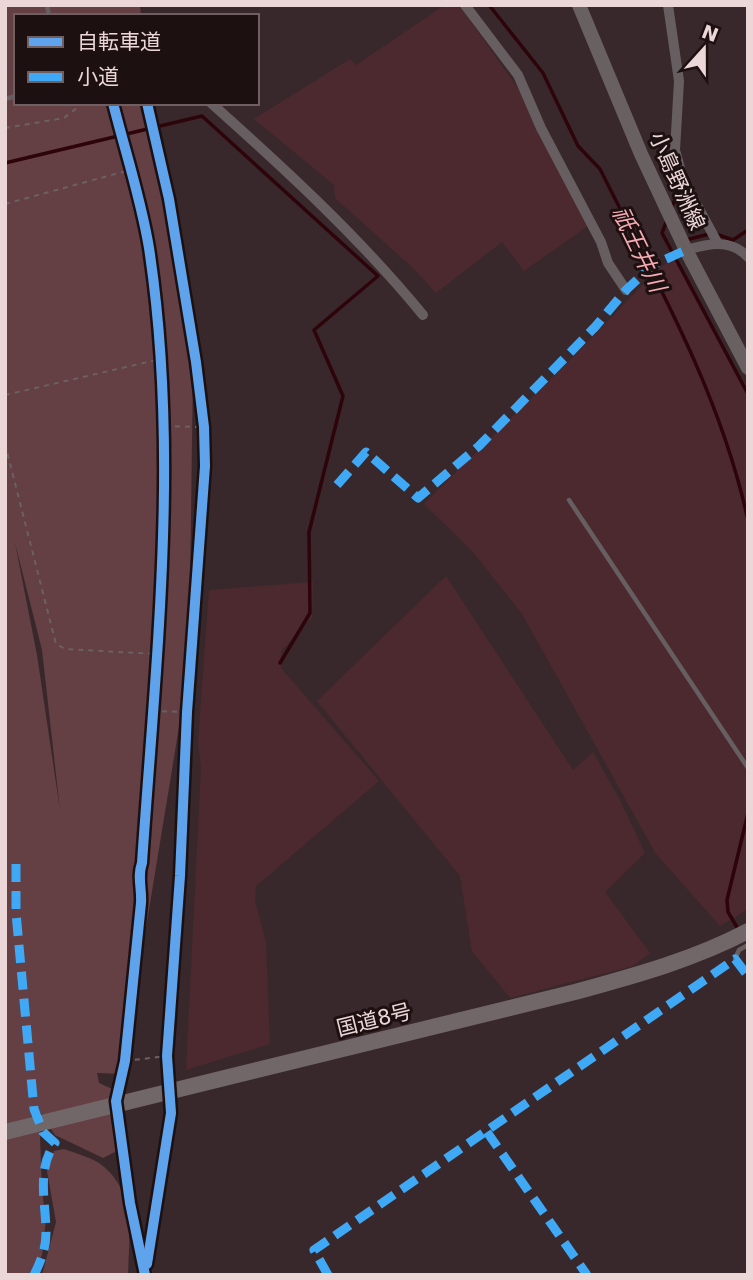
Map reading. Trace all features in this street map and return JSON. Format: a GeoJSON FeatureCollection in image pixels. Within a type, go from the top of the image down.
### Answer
{"type":"FeatureCollection","features":[{"type":"Feature","properties":{"kind":"highway","name":"国道8号"},"geometry":{"type":"LineString","coordinates":[[5,1132],[575,992],[700,953],[748,931]]}},
{"type":"Feature","properties":{"kind":"main road","name":"小島野洲線"},"geometry":{"type":"LineString","coordinates":[[579,5],[641,154],[686,250],[748,368]]}},
{"type":"Feature","properties":{"kind":"street"},"geometry":{"type":"LineString","coordinates":[[465,5],[518,75],[541,128],[601,242],[608,263],[626,290]]}},
{"type":"Feature","properties":{"kind":"street"},"geometry":{"type":"LineString","coordinates":[[668,5],[679,80],[675,150],[683,179],[716,242]]}},
{"type":"Feature","properties":{"kind":"street"},"geometry":{"type":"LineString","coordinates":[[213,105],[280,166],[383,269],[423,315]]}},
{"type":"Feature","properties":{"kind":"street"},"geometry":{"type":"LineString","coordinates":[[686,250],[716,242],[746,252]]}},
{"type":"Feature","properties":{"kind":"lane"},"geometry":{"type":"LineString","coordinates":[[569,500],[748,768]]}},
{"type":"Feature","properties":{"kind":"lane"},"geometry":{"type":"LineString","coordinates":[[735,959],[739,950],[748,945]]}},
{"type":"Feature","properties":{"kind":"path"},"geometry":{"type":"LineString","coordinates":[[5,128],[64,118],[80,105]]}},
{"type":"Feature","properties":{"kind":"path"},"geometry":{"type":"LineString","coordinates":[[5,204],[129,165],[133,182]]}},
{"type":"Feature","properties":{"kind":"path"},"geometry":{"type":"LineString","coordinates":[[160,347],[162,373]]}},
{"type":"Feature","properties":{"kind":"path"},"geometry":{"type":"LineString","coordinates":[[5,395],[161,359]]}},
{"type":"Feature","properties":{"kind":"path"},"geometry":{"type":"LineString","coordinates":[[164,413],[165,432],[204,427]]}},
{"type":"Feature","properties":{"kind":"path"},"geometry":{"type":"LineString","coordinates":[[202,414],[204,440]]}},
{"type":"Feature","properties":{"kind":"path"},"geometry":{"type":"LineString","coordinates":[[5,444],[55,645],[65,649],[155,660],[156,641]]}},
{"type":"Feature","properties":{"kind":"path"},"geometry":{"type":"LineString","coordinates":[[187,726],[188,698]]}},
{"type":"Feature","properties":{"kind":"path"},"geometry":{"type":"LineString","coordinates":[[151,725],[153,705],[187,712]]}},
{"type":"Feature","properties":{"kind":"path"},"geometry":{"type":"LineString","coordinates":[[125,1060],[168,1061],[168,1042]]}},
{"type":"Feature","properties":{"kind":"path"},"geometry":{"type":"LineString","coordinates":[[122,1074],[126,1047]]}},
{"type":"Feature","properties":{"kind":"shaded area"},"geometry":{"type":"Polygon","coordinates":[[[5,5],[140,5],[141,14],[14,14],[14,105],[153,105],[169,172],[182,255],[193,369],[189,666],[122,1074],[97,1073],[99,1083],[121,1093],[115,1152],[103,1158],[55,1135],[39,1110],[46,1220],[42,1255],[33,1275],[5,1275],[5,5]],[[15,543],[37,655],[60,810],[42,650],[15,543]]]}},
{"type":"Feature","properties":{"kind":"shaded area"},"geometry":{"type":"Polygon","coordinates":[[[445,5],[459,5],[522,94],[589,225],[524,271],[502,242],[436,293],[412,267],[335,198],[334,185],[254,119],[350,59],[356,65],[445,5]]]}},
{"type":"Feature","properties":{"kind":"shaded area"},"geometry":{"type":"Polygon","coordinates":[[[674,257],[748,397],[748,909],[720,926],[656,854],[522,614],[473,552],[424,504],[655,272],[674,257]]]}},
{"type":"Feature","properties":{"kind":"shaded area"},"geometry":{"type":"Polygon","coordinates":[[[446,576],[573,770],[593,752],[620,800],[645,853],[605,892],[650,953],[633,966],[510,998],[472,951],[460,876],[317,701],[446,576]]]}},
{"type":"Feature","properties":{"kind":"shaded area"},"geometry":{"type":"Polygon","coordinates":[[[313,582],[312,617],[281,651],[281,668],[379,781],[256,886],[255,901],[266,942],[270,1044],[186,1070],[201,768],[198,741],[209,590],[313,582]]]}},
{"type":"Feature","properties":{"kind":"shaded area"},"geometry":{"type":"Polygon","coordinates":[[[64,1149],[99,1163],[120,1186],[128,1214],[128,1275],[42,1275],[56,1222],[47,1171],[54,1151],[64,1149]]]}},
{"type":"Feature","properties":{"kind":"waterway","name":"祇王井川"},"geometry":{"type":"LineString","coordinates":[[489,5],[543,73],[578,146],[600,169],[643,254],[703,381],[735,470],[747,516]]}},
{"type":"Feature","properties":{"kind":"waterway"},"geometry":{"type":"LineString","coordinates":[[5,163],[202,116],[378,276],[314,330],[343,396],[309,532],[310,613],[280,663]]}},
{"type":"Feature","properties":{"kind":"waterway"},"geometry":{"type":"LineString","coordinates":[[671,209],[679,176]]}},
{"type":"Feature","properties":{"kind":"waterway"},"geometry":{"type":"LineString","coordinates":[[667,220],[662,233],[748,394]]}},
{"type":"Feature","properties":{"kind":"waterway"},"geometry":{"type":"LineString","coordinates":[[686,240],[713,233],[733,240],[748,230]]}},
{"type":"Feature","properties":{"kind":"waterway","name":"祇王井川"},"geometry":{"type":"LineString","coordinates":[[738,929],[728,912],[727,900],[748,813]]}},
{"type":"Feature","properties":{"kind":"marked path"},"geometry":{"type":"LineString","coordinates":[[337,485],[366,452],[418,498],[479,446],[595,327],[626,290],[653,265],[686,250]]}},
{"type":"Feature","properties":{"kind":"marked path"},"geometry":{"type":"LineString","coordinates":[[16,864],[16,913],[34,1109],[43,1132],[55,1143],[49,1153],[44,1175],[45,1244],[34,1275]]}},
{"type":"Feature","properties":{"kind":"marked path"},"geometry":{"type":"LineString","coordinates":[[328,1275],[314,1250],[735,959],[748,976]]}},
{"type":"Feature","properties":{"kind":"marked path"},"geometry":{"type":"LineString","coordinates":[[487,1132],[587,1275]]}},
{"type":"Feature","properties":{"kind":"cycle path"},"geometry":{"type":"LineString","coordinates":[[114,105],[146,230],[158,325],[163,401],[164,478],[159,632],[140,873],[141,903],[125,1061],[116,1101],[130,1203],[145,1275]]}},
{"type":"Feature","properties":{"kind":"cycle path"},"geometry":{"type":"LineString","coordinates":[[147,105],[169,199],[196,362],[204,427],[205,466],[187,712],[180,876],[167,1056],[171,1113],[147,1264]]}}]}
